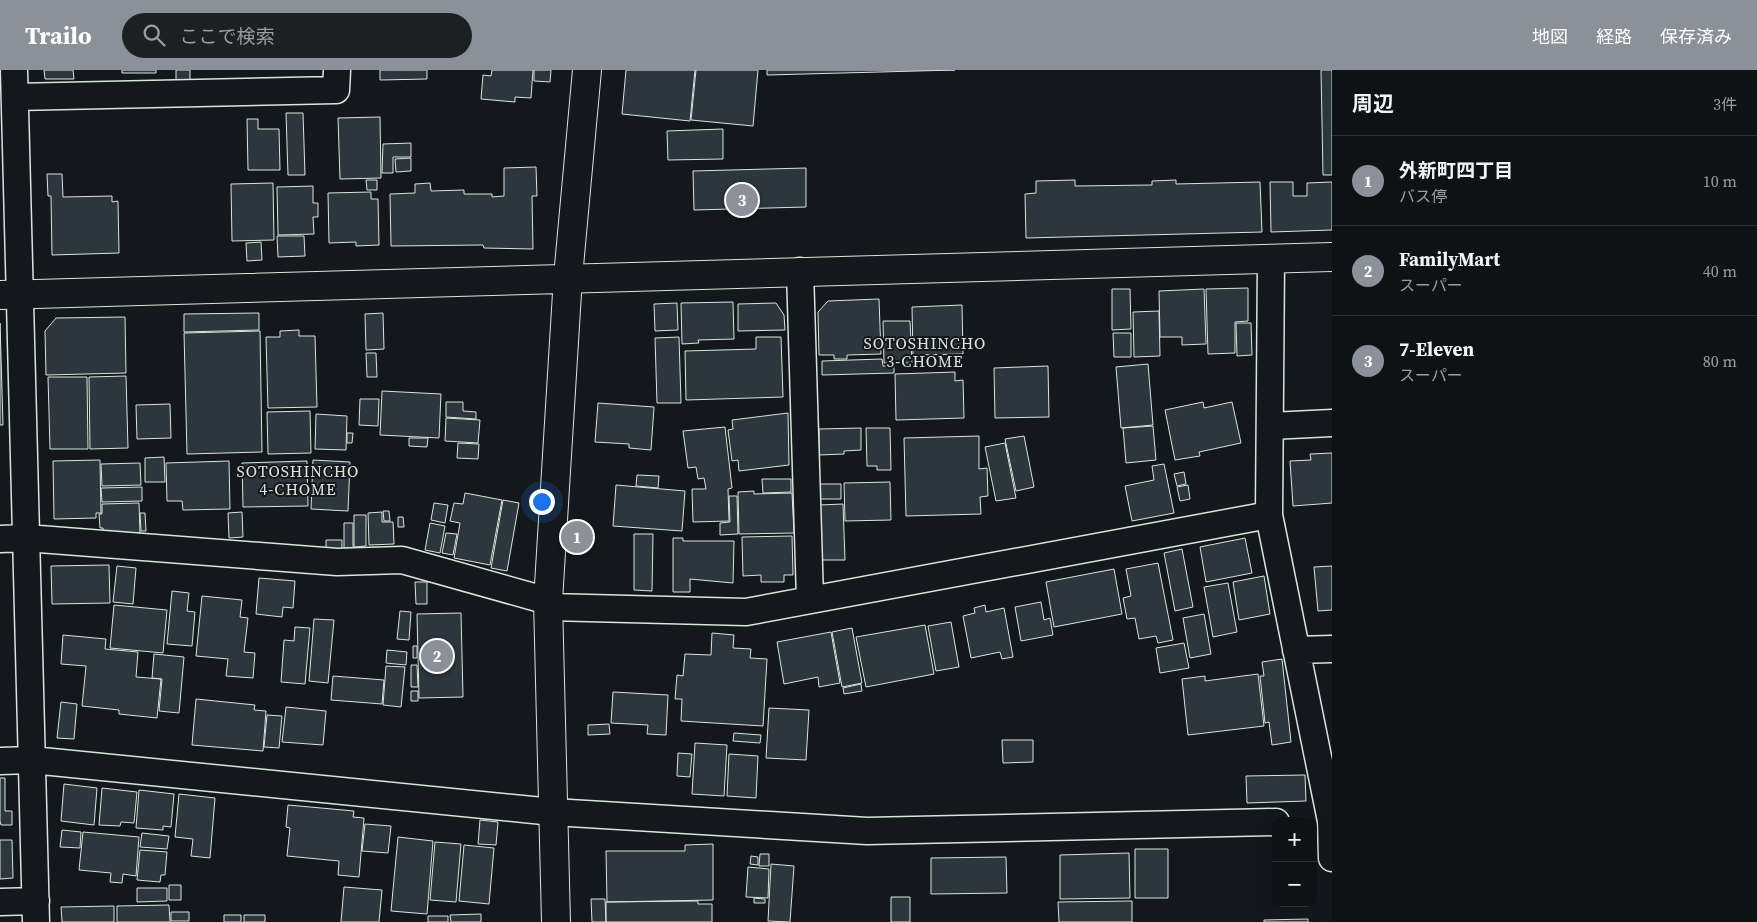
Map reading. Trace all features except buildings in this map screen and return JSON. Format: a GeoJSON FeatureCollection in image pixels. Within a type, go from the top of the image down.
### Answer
{"type":"FeatureCollection","features":[{"type":"Feature","properties":{"kind":"street"},"geometry":{"type":"LineString","coordinates":[[0,902],[36,912],[26,538],[10,294],[14,70]]}},
{"type":"Feature","properties":{"kind":"street"},"geometry":{"type":"LineString","coordinates":[[15,97],[336,90],[337,70]]}},
{"type":"Feature","properties":{"kind":"street"},"geometry":{"type":"LineString","coordinates":[[556,922],[549,604],[568,277],[586,70]]}},
{"type":"Feature","properties":{"kind":"street"},"geometry":{"type":"LineString","coordinates":[[10,294],[1332,257]]}},
{"type":"Feature","properties":{"kind":"street"},"geometry":{"type":"LineString","coordinates":[[1271,259],[1269,515],[1296,650],[1332,858]]}},
{"type":"Feature","properties":{"kind":"street"},"geometry":{"type":"LineString","coordinates":[[800,272],[810,599]]}},
{"type":"Feature","properties":{"kind":"street"},"geometry":{"type":"LineString","coordinates":[[1270,426],[1332,423]]}},
{"type":"Feature","properties":{"kind":"street"},"geometry":{"type":"LineString","coordinates":[[0,539],[26,538],[337,562],[402,560],[549,604],[746,612],[1269,515]]}},
{"type":"Feature","properties":{"kind":"street"},"geometry":{"type":"LineString","coordinates":[[1296,650],[1332,649]]}},
{"type":"Feature","properties":{"kind":"street"},"geometry":{"type":"LineString","coordinates":[[0,761],[32,760],[553,812],[867,831],[1272,822]]}},
{"type":"Feature","properties":{"kind":"place","name":"7-Eleven"},"geometry":{"type":"Point","coordinates":[742,200]}},
{"type":"Feature","properties":{"kind":"place","name":"外新町四丁目"},"geometry":{"type":"Point","coordinates":[577,537]}},
{"type":"Feature","properties":{"kind":"place","name":"FamilyMart"},"geometry":{"type":"Point","coordinates":[437,656]}},
{"type":"Feature","properties":{"kind":"district","name":"SOTOSHINCHO 3-CHOME"},"geometry":{"type":"Point","coordinates":[925,352]}},
{"type":"Feature","properties":{"kind":"district","name":"SOTOSHINCHO 4-CHOME"},"geometry":{"type":"Point","coordinates":[298,480]}}]}
